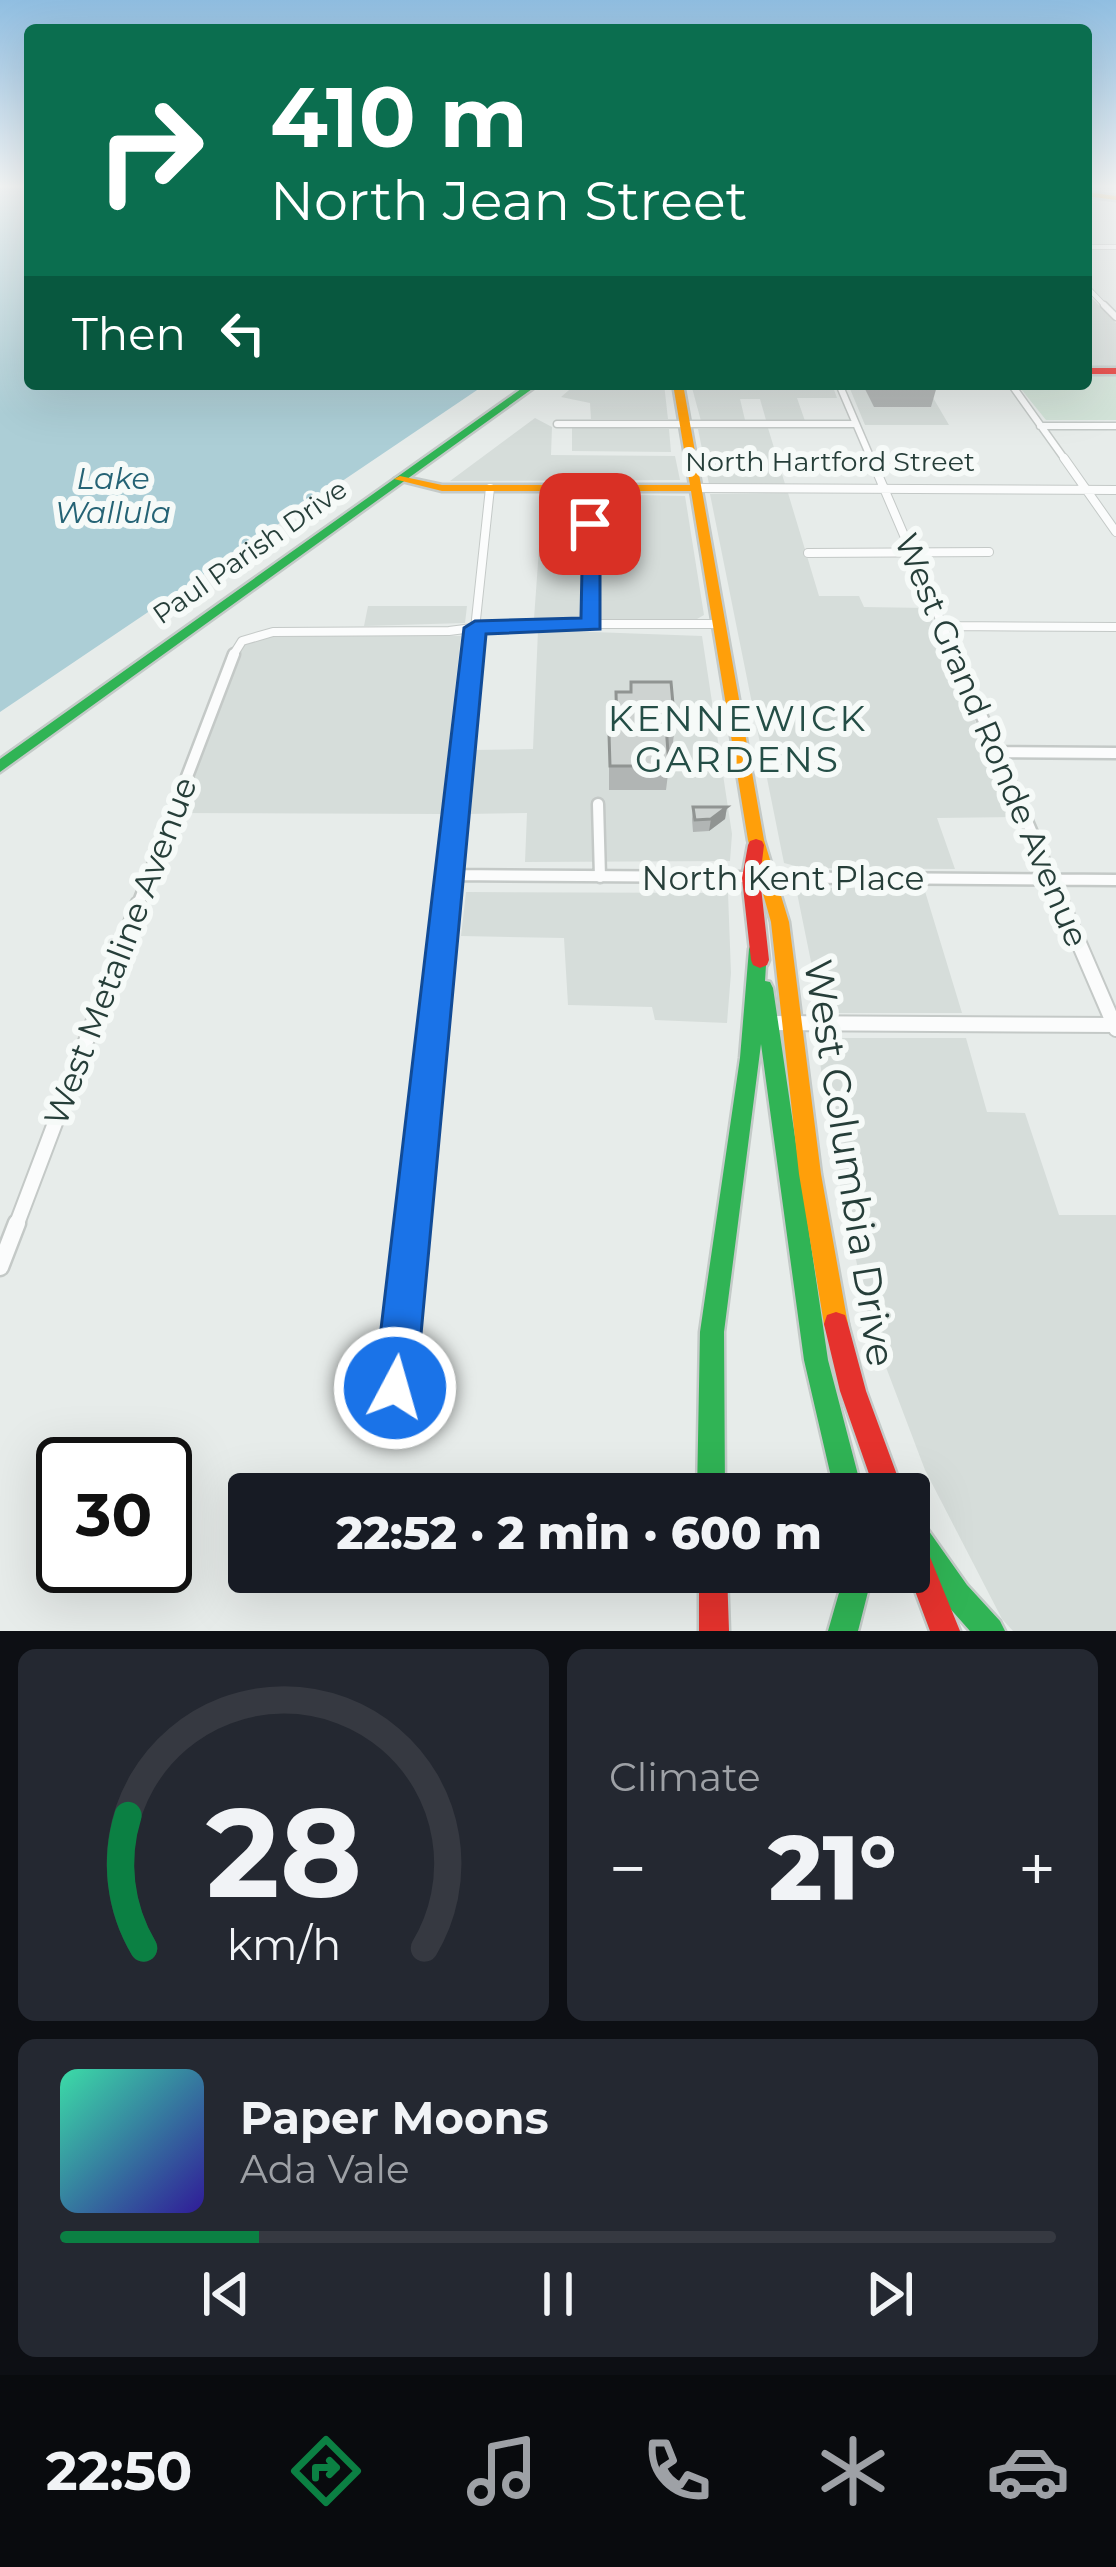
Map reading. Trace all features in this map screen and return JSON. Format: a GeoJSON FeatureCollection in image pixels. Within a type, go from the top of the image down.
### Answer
{"type":"FeatureCollection","features":[{"type":"Feature","properties":{"kind":"main road","name":"Paul Parish Drive"},"geometry":{"type":"LineString","coordinates":[[0,767],[526,390]]}},
{"type":"Feature","properties":{"kind":"main road","name":"West Columbia Drive"},"geometry":{"type":"LineString","coordinates":[[679,390],[756,840],[773,878],[837,1328],[853,1396],[882,1473]]}},
{"type":"Feature","properties":{"kind":"main road","name":"North Hartford Street"},"geometry":{"type":"LineString","coordinates":[[400,479],[436,488],[696,488]]}},
{"type":"Feature","properties":{"kind":"main road","name":"West Columbia Drive"},"geometry":{"type":"LineString","coordinates":[[756,840],[751,878],[768,1023],[816,1360],[843,1473]]}},
{"type":"Feature","properties":{"kind":"main road"},"geometry":{"type":"LineString","coordinates":[[711,1473],[712,1332],[752,1045],[758,949]]}},
{"type":"Feature","properties":{"kind":"main road"},"geometry":{"type":"LineString","coordinates":[[930,1557],[990,1631]]}},
{"type":"Feature","properties":{"kind":"main road"},"geometry":{"type":"LineString","coordinates":[[713,1593],[713,1631]]}},
{"type":"Feature","properties":{"kind":"main road"},"geometry":{"type":"LineString","coordinates":[[843,1631],[853,1593]]}},
{"type":"Feature","properties":{"kind":"main road"},"geometry":{"type":"LineString","coordinates":[[930,1593],[945,1631]]}},
{"type":"Feature","properties":{"kind":"street"},"geometry":{"type":"LineString","coordinates":[[1092,292],[1116,317]]}},
{"type":"Feature","properties":{"kind":"street","name":"West Grand Ronde Avenue"},"geometry":{"type":"LineString","coordinates":[[842,390],[1115,1026]]}},
{"type":"Feature","properties":{"kind":"street"},"geometry":{"type":"LineString","coordinates":[[1015,390],[1116,532]]}},
{"type":"Feature","properties":{"kind":"street"},"geometry":{"type":"LineString","coordinates":[[557,424],[856,424]]}},
{"type":"Feature","properties":{"kind":"street"},"geometry":{"type":"LineString","coordinates":[[1040,426],[1116,426]]}},
{"type":"Feature","properties":{"kind":"street"},"geometry":{"type":"LineString","coordinates":[[395,1388],[490,488]]}},
{"type":"Feature","properties":{"kind":"street"},"geometry":{"type":"LineString","coordinates":[[589,488],[592,624]]}},
{"type":"Feature","properties":{"kind":"street","name":"North Hartford Street"},"geometry":{"type":"LineString","coordinates":[[696,488],[1116,490]]}},
{"type":"Feature","properties":{"kind":"street"},"geometry":{"type":"LineString","coordinates":[[808,553],[989,552]]}},
{"type":"Feature","properties":{"kind":"street"},"geometry":{"type":"LineString","coordinates":[[475,628],[719,624]]}},
{"type":"Feature","properties":{"kind":"street"},"geometry":{"type":"LineString","coordinates":[[944,626],[1116,627]]}},
{"type":"Feature","properties":{"kind":"street","name":"West Metaline Avenue"},"geometry":{"type":"LineString","coordinates":[[0,1267],[237,646],[246,639],[277,632],[475,628]]}},
{"type":"Feature","properties":{"kind":"street"},"geometry":{"type":"LineString","coordinates":[[997,752],[1116,753]]}},
{"type":"Feature","properties":{"kind":"street"},"geometry":{"type":"LineString","coordinates":[[598,804],[600,877]]}},
{"type":"Feature","properties":{"kind":"street","name":"North Kent Place"},"geometry":{"type":"LineString","coordinates":[[450,875],[1116,880]]}},
{"type":"Feature","properties":{"kind":"street"},"geometry":{"type":"LineString","coordinates":[[768,1023],[1115,1026]]}},
{"type":"Feature","properties":{"kind":"shaded area"},"geometry":{"type":"Polygon","coordinates":[[[1092,298],[1116,323],[1116,368],[1092,368],[1092,298]]]}},
{"type":"Feature","properties":{"kind":"shaded area"},"geometry":{"type":"Polygon","coordinates":[[[569,390],[665,390],[668,419],[591,419],[590,403],[561,397],[569,390]]]}},
{"type":"Feature","properties":{"kind":"shaded area"},"geometry":{"type":"Polygon","coordinates":[[[693,390],[834,390],[837,398],[797,398],[805,421],[766,420],[760,399],[740,399],[745,420],[701,421],[693,390]]]}},
{"type":"Feature","properties":{"kind":"shaded area"},"geometry":{"type":"Polygon","coordinates":[[[850,390],[929,390],[949,425],[865,425],[850,390]]]}},
{"type":"Feature","properties":{"kind":"shaded area"},"geometry":{"type":"Polygon","coordinates":[[[535,418],[552,427],[551,455],[675,456],[680,480],[450,481],[535,418]]]}},
{"type":"Feature","properties":{"kind":"shaded area"},"geometry":{"type":"Polygon","coordinates":[[[572,427],[669,429],[671,452],[572,451],[572,427]]]}},
{"type":"Feature","properties":{"kind":"shaded area"},"geometry":{"type":"Polygon","coordinates":[[[768,428],[785,484],[709,484],[698,429],[768,428]]]}},
{"type":"Feature","properties":{"kind":"shaded area"},"geometry":{"type":"Polygon","coordinates":[[[543,493],[685,496],[704,615],[697,619],[534,619],[543,493]]]}},
{"type":"Feature","properties":{"kind":"shaded area"},"geometry":{"type":"Polygon","coordinates":[[[788,493],[819,596],[859,596],[864,607],[927,608],[1016,817],[937,818],[955,869],[803,868],[784,863],[710,494],[788,493]]]}},
{"type":"Feature","properties":{"kind":"shaded area"},"geometry":{"type":"Polygon","coordinates":[[[368,606],[467,606],[465,623],[364,626],[368,606]]]}},
{"type":"Feature","properties":{"kind":"shaded area"},"geometry":{"type":"Polygon","coordinates":[[[538,630],[702,636],[732,834],[730,861],[525,862],[527,813],[465,814],[472,750],[533,749],[538,630]]]}},
{"type":"Feature","properties":{"kind":"shaded area"},"geometry":{"type":"Polygon","coordinates":[[[271,635],[461,636],[441,814],[173,813],[237,653],[250,640],[271,635]]]}},
{"type":"Feature","properties":{"kind":"shaded area"},"geometry":{"type":"Polygon","coordinates":[[[796,888],[924,888],[962,1013],[827,1013],[820,1006],[796,888]]]}},
{"type":"Feature","properties":{"kind":"shaded area"},"geometry":{"type":"Polygon","coordinates":[[[466,892],[728,893],[731,973],[727,1023],[655,1020],[652,1007],[568,1005],[564,938],[461,936],[466,892]]]}},
{"type":"Feature","properties":{"kind":"shaded area"},"geometry":{"type":"Polygon","coordinates":[[[826,1038],[966,1038],[987,1112],[1025,1113],[1059,1215],[1116,1215],[1116,1631],[1013,1631],[1002,1619],[925,1470],[870,1325],[837,1171],[818,1050],[826,1038]]]}},
{"type":"Feature","properties":{"kind":"green space"},"geometry":{"type":"Polygon","coordinates":[[[1092,375],[1116,375],[1116,420],[1046,420],[1022,390],[1092,390],[1092,375]]]}},
{"type":"Feature","properties":{"kind":"water","name":"Lake Wallula"},"geometry":{"type":"Polygon","coordinates":[[[0,262],[24,262],[24,390],[477,390],[0,712],[0,262]]]}},
{"type":"Feature","properties":{"kind":"building"},"geometry":{"type":"Polygon","coordinates":[[[631,682],[671,682],[675,726],[666,725],[669,766],[610,766],[609,734],[617,734],[616,692],[631,692],[631,682]]]}},
{"type":"Feature","properties":{"kind":"building"},"geometry":{"type":"Polygon","coordinates":[[[693,807],[727,807],[711,819],[695,820],[693,807]]]}},
{"type":"Feature","properties":{"kind":"traffic: fast"},"geometry":{"type":"LineString","coordinates":[[0,767],[526,390]]}},
{"type":"Feature","properties":{"kind":"traffic: fast"},"geometry":{"type":"LineString","coordinates":[[711,1473],[712,1332],[750,1058],[758,949]]}},
{"type":"Feature","properties":{"kind":"traffic: fast"},"geometry":{"type":"LineString","coordinates":[[763,988],[816,1360],[844,1473]]}},
{"type":"Feature","properties":{"kind":"traffic: fast"},"geometry":{"type":"LineString","coordinates":[[930,1557],[990,1631]]}},
{"type":"Feature","properties":{"kind":"traffic: fast"},"geometry":{"type":"LineString","coordinates":[[843,1631],[853,1593]]}},
{"type":"Feature","properties":{"kind":"traffic: slow"},"geometry":{"type":"LineString","coordinates":[[679,390],[756,840],[780,922],[810,1174],[836,1324]]}},
{"type":"Feature","properties":{"kind":"traffic: slow"},"geometry":{"type":"LineString","coordinates":[[400,479],[442,488],[696,488]]}},
{"type":"Feature","properties":{"kind":"traffic: jam"},"geometry":{"type":"LineString","coordinates":[[1092,371],[1116,371]]}},
{"type":"Feature","properties":{"kind":"traffic: jam"},"geometry":{"type":"LineString","coordinates":[[756,845],[751,878],[760,960]]}},
{"type":"Feature","properties":{"kind":"traffic: jam"},"geometry":{"type":"LineString","coordinates":[[836,1324],[853,1391],[882,1473]]}},
{"type":"Feature","properties":{"kind":"traffic: jam"},"geometry":{"type":"LineString","coordinates":[[713,1593],[714,1631]]}},
{"type":"Feature","properties":{"kind":"traffic: jam"},"geometry":{"type":"LineString","coordinates":[[930,1593],[945,1631]]}},
{"type":"Feature","properties":{"kind":"district","name":"KENNEWICK GARDENS"},"geometry":{"type":"Point","coordinates":[738,738]}},
{"type":"Feature","properties":{"kind":"route"},"geometry":{"type":"LineString","coordinates":[[395,1388],[475,628],[592,624],[590,524]]}}]}
